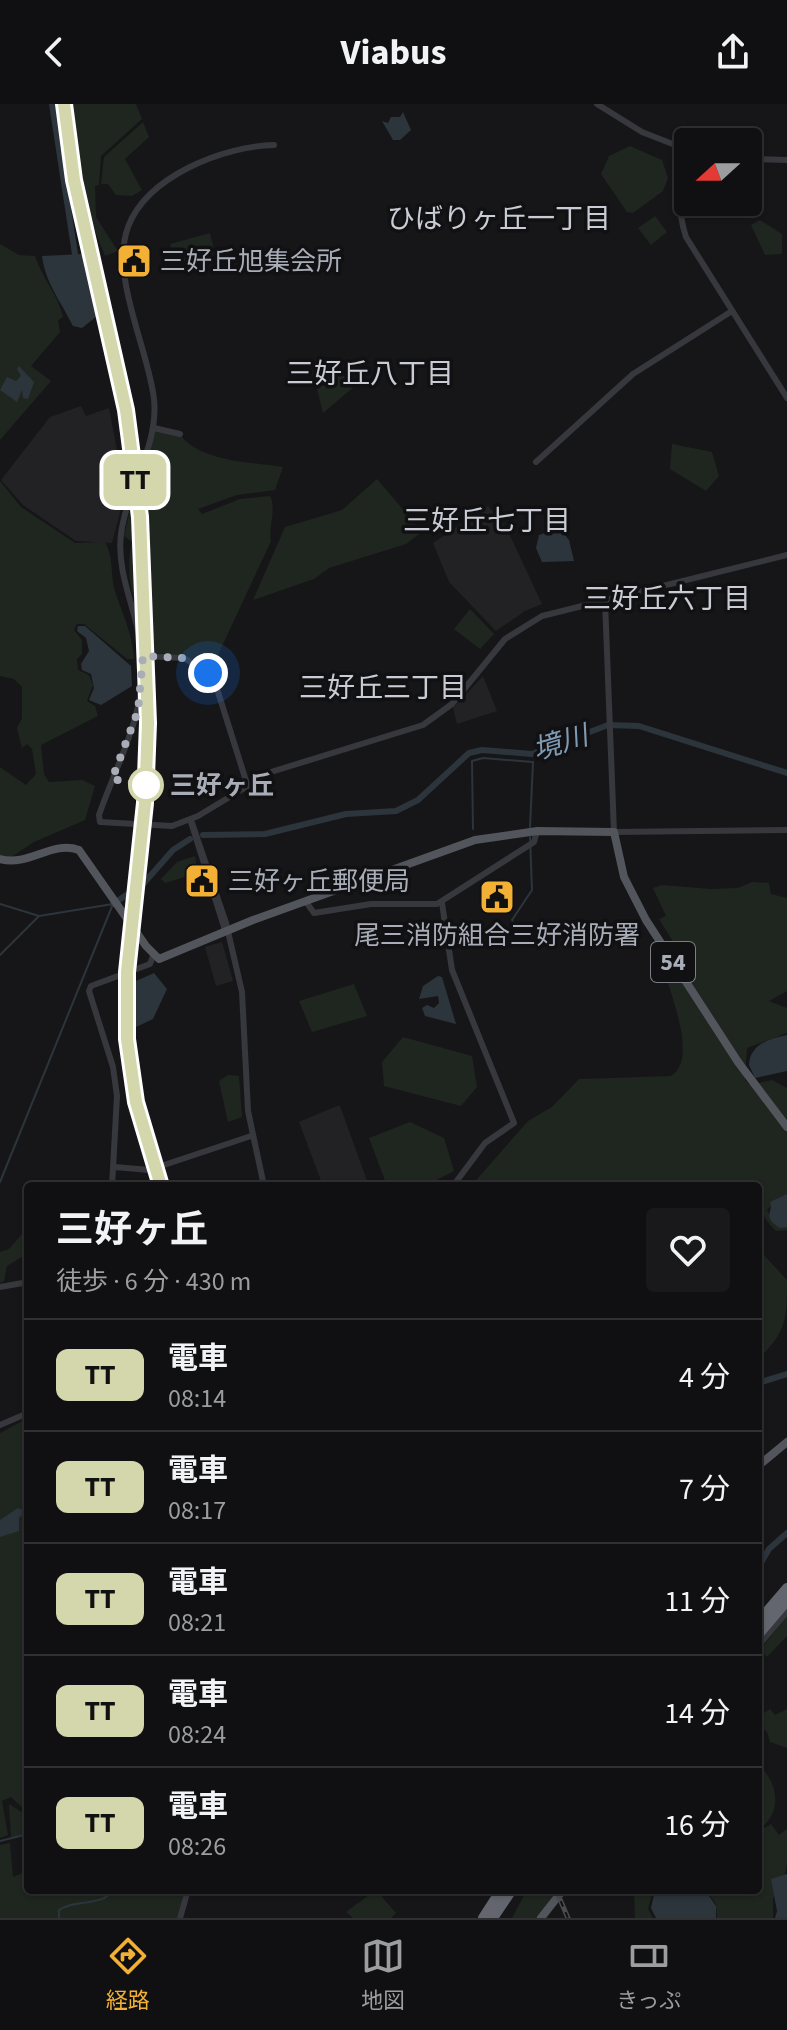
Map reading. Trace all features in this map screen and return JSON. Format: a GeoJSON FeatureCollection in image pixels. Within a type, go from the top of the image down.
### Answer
{"type":"FeatureCollection","features":[{"type":"Feature","properties":{"kind":"highway"},"geometry":{"type":"LineString","coordinates":[[762,1617],[787,1588]]}},
{"type":"Feature","properties":{"kind":"highway"},"geometry":{"type":"LineString","coordinates":[[762,1630],[787,1601]]}},
{"type":"Feature","properties":{"kind":"highway"},"geometry":{"type":"LineString","coordinates":[[483,1918],[498,1894]]}},
{"type":"Feature","properties":{"kind":"highway"},"geometry":{"type":"LineString","coordinates":[[496,1915],[509,1894]]}},
{"type":"Feature","properties":{"kind":"main road"},"geometry":{"type":"LineString","coordinates":[[0,859],[24,860],[70,846],[86,856],[153,956],[163,958],[461,844],[502,834],[537,831],[614,832]]}},
{"type":"Feature","properties":{"kind":"main road","name":"54"},"geometry":{"type":"LineString","coordinates":[[614,832],[624,877],[646,920],[732,1052],[787,1127]]}},
{"type":"Feature","properties":{"kind":"main road"},"geometry":{"type":"LineString","coordinates":[[762,1463],[787,1442]]}},
{"type":"Feature","properties":{"kind":"main road"},"geometry":{"type":"LineString","coordinates":[[541,1918],[560,1894]]}},
{"type":"Feature","properties":{"kind":"street"},"geometry":{"type":"LineString","coordinates":[[597,104],[642,132],[674,145]]}},
{"type":"Feature","properties":{"kind":"street"},"geometry":{"type":"LineString","coordinates":[[274,145],[228,150],[203,160],[155,190],[130,222],[123,263],[154,399],[154,428],[121,533],[124,583],[139,629],[143,656],[138,711],[99,820],[106,825],[163,827],[191,820],[271,772],[423,725],[452,704],[497,647],[517,629],[542,616],[787,555]]}},
{"type":"Feature","properties":{"kind":"street"},"geometry":{"type":"LineString","coordinates":[[762,159],[787,160]]}},
{"type":"Feature","properties":{"kind":"street"},"geometry":{"type":"LineString","coordinates":[[681,216],[693,252],[787,398]]}},
{"type":"Feature","properties":{"kind":"street"},"geometry":{"type":"LineString","coordinates":[[536,462],[633,374],[732,311]]}},
{"type":"Feature","properties":{"kind":"street"},"geometry":{"type":"LineString","coordinates":[[154,428],[180,434]]}},
{"type":"Feature","properties":{"kind":"street"},"geometry":{"type":"LineString","coordinates":[[605,601],[614,832],[787,830]]}},
{"type":"Feature","properties":{"kind":"street"},"geometry":{"type":"LineString","coordinates":[[143,656],[184,658],[213,676],[247,784]]}},
{"type":"Feature","properties":{"kind":"street"},"geometry":{"type":"LineString","coordinates":[[191,820],[242,992],[251,1136],[263,1182]]}},
{"type":"Feature","properties":{"kind":"street"},"geometry":{"type":"LineString","coordinates":[[306,902],[314,913],[371,904],[424,906],[442,903],[534,842],[537,831]]}},
{"type":"Feature","properties":{"kind":"street"},"geometry":{"type":"LineString","coordinates":[[442,903],[452,970],[514,1123],[485,1143],[456,1182]]}},
{"type":"Feature","properties":{"kind":"street"},"geometry":{"type":"LineString","coordinates":[[113,1182],[118,1115],[114,1072],[89,991],[91,986],[150,964],[153,956]]}},
{"type":"Feature","properties":{"kind":"street"},"geometry":{"type":"LineString","coordinates":[[115,1167],[149,1170],[251,1136]]}},
{"type":"Feature","properties":{"kind":"street"},"geometry":{"type":"LineString","coordinates":[[0,1287],[24,1283]]}},
{"type":"Feature","properties":{"kind":"street"},"geometry":{"type":"LineString","coordinates":[[0,1425],[24,1415]]}},
{"type":"Feature","properties":{"kind":"street"},"geometry":{"type":"LineString","coordinates":[[762,1641],[787,1612]]}},
{"type":"Feature","properties":{"kind":"street"},"geometry":{"type":"LineString","coordinates":[[180,1918],[187,1894]]}},
{"type":"Feature","properties":{"kind":"shaded area"},"geometry":{"type":"Polygon","coordinates":[[[68,104],[136,104],[142,119],[101,156],[99,185],[95,186],[96,217],[118,251],[105,256],[92,223],[90,230],[68,104]]]}},
{"type":"Feature","properties":{"kind":"shaded area"},"geometry":{"type":"Polygon","coordinates":[[[403,112],[411,130],[400,140],[393,140],[382,121],[388,123],[391,117],[400,117],[403,112]]]}},
{"type":"Feature","properties":{"kind":"shaded area"},"geometry":{"type":"Polygon","coordinates":[[[143,122],[149,137],[125,159],[142,190],[132,196],[116,195],[108,184],[101,184],[104,157],[143,122]]]}},
{"type":"Feature","properties":{"kind":"shaded area"},"geometry":{"type":"Polygon","coordinates":[[[630,146],[662,160],[668,178],[663,191],[633,213],[627,212],[601,174],[609,156],[630,146]]]}},
{"type":"Feature","properties":{"kind":"shaded area"},"geometry":{"type":"Polygon","coordinates":[[[655,216],[667,232],[651,245],[638,228],[655,216]]]}},
{"type":"Feature","properties":{"kind":"shaded area"},"geometry":{"type":"Polygon","coordinates":[[[760,220],[782,234],[782,254],[765,255],[751,225],[760,220]]]}},
{"type":"Feature","properties":{"kind":"shaded area"},"geometry":{"type":"Polygon","coordinates":[[[210,233],[215,254],[174,263],[170,244],[210,233]]]}},
{"type":"Feature","properties":{"kind":"shaded area"},"geometry":{"type":"Polygon","coordinates":[[[0,244],[19,255],[35,256],[63,317],[58,320],[60,332],[31,366],[51,381],[0,440],[0,244]]]}},
{"type":"Feature","properties":{"kind":"shaded area"},"geometry":{"type":"Polygon","coordinates":[[[84,254],[97,316],[82,328],[73,326],[50,283],[42,256],[84,254]]]}},
{"type":"Feature","properties":{"kind":"shaded area"},"geometry":{"type":"Polygon","coordinates":[[[324,364],[349,378],[355,386],[323,413],[317,389],[324,364]]]}},
{"type":"Feature","properties":{"kind":"shaded area"},"geometry":{"type":"Polygon","coordinates":[[[19,366],[34,382],[28,399],[23,398],[22,390],[17,402],[0,390],[7,377],[16,381],[21,376],[17,369],[19,366]]]}},
{"type":"Feature","properties":{"kind":"shaded area"},"geometry":{"type":"Polygon","coordinates":[[[81,406],[86,416],[109,408],[125,493],[112,543],[76,541],[23,505],[1,480],[50,417],[81,406]]]}},
{"type":"Feature","properties":{"kind":"shaded area"},"geometry":{"type":"Polygon","coordinates":[[[155,430],[180,434],[200,450],[213,455],[283,467],[275,490],[237,495],[198,509],[202,514],[240,499],[270,496],[273,506],[271,541],[211,670],[180,655],[147,652],[133,597],[129,570],[132,542],[124,536],[141,464],[155,430]]]}},
{"type":"Feature","properties":{"kind":"shaded area"},"geometry":{"type":"Polygon","coordinates":[[[672,444],[712,452],[719,476],[706,491],[670,469],[672,444]]]}},
{"type":"Feature","properties":{"kind":"shaded area"},"geometry":{"type":"Polygon","coordinates":[[[377,479],[422,532],[406,544],[329,568],[314,579],[253,600],[285,527],[342,510],[377,479]]]}},
{"type":"Feature","properties":{"kind":"shaded area"},"geometry":{"type":"Polygon","coordinates":[[[0,481],[21,507],[75,543],[105,542],[134,659],[127,659],[84,624],[77,624],[74,630],[82,640],[82,654],[77,659],[78,670],[89,675],[93,685],[87,701],[95,706],[98,716],[41,745],[44,774],[49,782],[82,780],[95,786],[85,820],[34,842],[10,858],[0,855],[0,767],[26,785],[36,774],[32,749],[27,744],[22,748],[17,728],[22,718],[22,687],[14,679],[0,676],[0,481]]]}},
{"type":"Feature","properties":{"kind":"shaded area"},"geometry":{"type":"Polygon","coordinates":[[[488,506],[506,527],[542,604],[525,611],[496,631],[449,582],[433,543],[488,506]]]}},
{"type":"Feature","properties":{"kind":"shaded area"},"geometry":{"type":"Polygon","coordinates":[[[559,528],[569,540],[574,561],[542,562],[536,548],[539,535],[559,528]]]}},
{"type":"Feature","properties":{"kind":"shaded area"},"geometry":{"type":"Polygon","coordinates":[[[470,609],[494,634],[480,649],[454,629],[470,609]]]}},
{"type":"Feature","properties":{"kind":"shaded area"},"geometry":{"type":"Polygon","coordinates":[[[78,626],[85,626],[131,666],[132,686],[101,705],[89,700],[94,688],[91,674],[82,670],[81,664],[89,651],[86,638],[77,631],[78,626]]]}},
{"type":"Feature","properties":{"kind":"shaded area"},"geometry":{"type":"Polygon","coordinates":[[[483,676],[497,711],[457,724],[453,708],[483,676]]]}},
{"type":"Feature","properties":{"kind":"shaded area"},"geometry":{"type":"Polygon","coordinates":[[[195,856],[198,873],[165,883],[161,879],[177,862],[195,856]]]}},
{"type":"Feature","properties":{"kind":"shaded area"},"geometry":{"type":"Polygon","coordinates":[[[752,882],[769,883],[771,894],[787,898],[787,991],[769,1001],[787,1008],[787,1033],[747,1048],[745,1080],[750,1085],[772,1080],[787,1088],[787,1195],[778,1198],[767,1210],[773,1220],[787,1224],[787,1230],[776,1231],[764,1215],[762,1182],[475,1182],[528,1121],[552,1107],[579,1079],[671,1076],[679,1067],[683,1054],[682,1038],[661,959],[682,956],[659,919],[666,916],[653,888],[662,885],[738,888],[752,882]]]}},
{"type":"Feature","properties":{"kind":"shaded area"},"geometry":{"type":"Polygon","coordinates":[[[222,942],[233,981],[216,986],[205,947],[222,942]]]}},
{"type":"Feature","properties":{"kind":"shaded area"},"geometry":{"type":"Polygon","coordinates":[[[154,973],[167,989],[153,1019],[136,1027],[136,981],[154,973]]]}},
{"type":"Feature","properties":{"kind":"shaded area"},"geometry":{"type":"Polygon","coordinates":[[[438,976],[442,977],[456,1024],[425,1016],[422,1008],[427,1005],[434,1008],[439,1003],[438,996],[419,999],[423,986],[438,976]]]}},
{"type":"Feature","properties":{"kind":"shaded area"},"geometry":{"type":"Polygon","coordinates":[[[354,984],[367,1016],[312,1032],[299,1001],[354,984]]]}},
{"type":"Feature","properties":{"kind":"shaded area"},"geometry":{"type":"Polygon","coordinates":[[[787,1035],[787,1071],[755,1078],[749,1065],[753,1052],[767,1041],[787,1035]]]}},
{"type":"Feature","properties":{"kind":"shaded area"},"geometry":{"type":"Polygon","coordinates":[[[403,1037],[472,1056],[477,1087],[461,1106],[384,1086],[382,1062],[403,1037]]]}},
{"type":"Feature","properties":{"kind":"shaded area"},"geometry":{"type":"Polygon","coordinates":[[[228,1075],[239,1076],[242,1117],[228,1122],[219,1081],[228,1075]]]}},
{"type":"Feature","properties":{"kind":"shaded area"},"geometry":{"type":"Polygon","coordinates":[[[340,1106],[368,1182],[322,1182],[299,1122],[340,1106]]]}},
{"type":"Feature","properties":{"kind":"shaded area"},"geometry":{"type":"Polygon","coordinates":[[[410,1122],[444,1138],[454,1171],[433,1182],[386,1182],[369,1138],[410,1122]]]}},
{"type":"Feature","properties":{"kind":"shaded area"},"geometry":{"type":"Polygon","coordinates":[[[787,1194],[787,1227],[780,1228],[771,1221],[770,1202],[787,1194]]]}},
{"type":"Feature","properties":{"kind":"shaded area"},"geometry":{"type":"Polygon","coordinates":[[[24,1232],[24,1255],[7,1266],[4,1281],[0,1283],[0,1252],[9,1249],[24,1232]]]}},
{"type":"Feature","properties":{"kind":"shaded area"},"geometry":{"type":"Polygon","coordinates":[[[762,1254],[787,1280],[784,1323],[762,1355],[762,1254]]]}},
{"type":"Feature","properties":{"kind":"shaded area"},"geometry":{"type":"Polygon","coordinates":[[[24,1420],[24,1809],[11,1797],[2,1801],[8,1835],[0,1838],[0,1433],[24,1420]]]}},
{"type":"Feature","properties":{"kind":"shaded area"},"geometry":{"type":"Polygon","coordinates":[[[18,1508],[24,1510],[19,1518],[19,1531],[0,1537],[0,1520],[18,1508]]]}},
{"type":"Feature","properties":{"kind":"shaded area"},"geometry":{"type":"Polygon","coordinates":[[[787,1616],[787,1636],[767,1657],[762,1647],[787,1616]]]}},
{"type":"Feature","properties":{"kind":"shaded area"},"geometry":{"type":"Polygon","coordinates":[[[770,1709],[775,1715],[787,1709],[787,1748],[770,1742],[762,1728],[762,1714],[770,1709]]]}},
{"type":"Feature","properties":{"kind":"shaded area"},"geometry":{"type":"Polygon","coordinates":[[[762,1769],[770,1780],[775,1798],[775,1807],[762,1826],[762,1769]]]}},
{"type":"Feature","properties":{"kind":"shaded area"},"geometry":{"type":"Polygon","coordinates":[[[9,1804],[24,1813],[24,1834],[11,1838],[9,1804]]]}},
{"type":"Feature","properties":{"kind":"shaded area"},"geometry":{"type":"Polygon","coordinates":[[[771,1824],[779,1835],[787,1829],[787,1863],[784,1880],[773,1898],[773,1918],[717,1918],[716,1904],[709,1894],[762,1894],[762,1830],[771,1824]]]}},
{"type":"Feature","properties":{"kind":"shaded area"},"geometry":{"type":"Polygon","coordinates":[[[10,1843],[13,1877],[24,1873],[24,1894],[184,1894],[177,1918],[0,1918],[0,1845],[10,1843]]]}},
{"type":"Feature","properties":{"kind":"shaded area"},"geometry":{"type":"Polygon","coordinates":[[[787,1874],[787,1918],[775,1918],[777,1911],[771,1879],[787,1874]]]}},
{"type":"Feature","properties":{"kind":"shaded area"},"geometry":{"type":"Polygon","coordinates":[[[371,1894],[379,1894],[396,1913],[391,1918],[353,1918],[346,1912],[371,1894]]]}},
{"type":"Feature","properties":{"kind":"shaded area"},"geometry":{"type":"Polygon","coordinates":[[[525,1894],[553,1894],[537,1918],[512,1918],[525,1894]]]}},
{"type":"Feature","properties":{"kind":"shaded area"},"geometry":{"type":"Polygon","coordinates":[[[634,1894],[652,1894],[648,1909],[653,1918],[635,1918],[634,1894]]]}},
{"type":"Feature","properties":{"kind":"shaded area"},"geometry":{"type":"Polygon","coordinates":[[[654,1894],[708,1894],[716,1906],[716,1918],[656,1918],[651,1908],[654,1894]]]}},
{"type":"Feature","properties":{"kind":"waterway"},"geometry":{"type":"LineString","coordinates":[[52,104],[75,254]]}},
{"type":"Feature","properties":{"kind":"waterway","name":"境川"},"geometry":{"type":"LineString","coordinates":[[203,835],[265,834],[346,814],[396,811],[418,800],[469,753],[482,750],[532,754],[608,725],[639,726],[787,773]]}},
{"type":"Feature","properties":{"kind":"waterway"},"geometry":{"type":"LineString","coordinates":[[473,829],[472,761],[483,758],[533,762],[530,827]]}},
{"type":"Feature","properties":{"kind":"waterway"},"geometry":{"type":"LineString","coordinates":[[519,931],[512,920],[532,890],[530,837]]}},
{"type":"Feature","properties":{"kind":"waterway","name":"境川"},"geometry":{"type":"LineString","coordinates":[[113,904],[144,883],[173,850],[190,839]]}},
{"type":"Feature","properties":{"kind":"waterway","name":"境川"},"geometry":{"type":"LineString","coordinates":[[0,904],[39,916],[113,904],[0,1182]]}},
{"type":"Feature","properties":{"kind":"waterway"},"geometry":{"type":"LineString","coordinates":[[0,955],[39,916]]}},
{"type":"Feature","properties":{"kind":"waterway"},"geometry":{"type":"LineString","coordinates":[[762,1382],[787,1374]]}},
{"type":"Feature","properties":{"kind":"waterway"},"geometry":{"type":"LineString","coordinates":[[762,1561],[769,1549],[787,1533]]}},
{"type":"Feature","properties":{"kind":"waterway"},"geometry":{"type":"LineString","coordinates":[[0,1841],[24,1835]]}},
{"type":"Feature","properties":{"kind":"waterway"},"geometry":{"type":"LineString","coordinates":[[59,1918],[59,1910],[66,1906],[95,1901],[110,1894]]}},
{"type":"Feature","properties":{"kind":"railway"},"geometry":{"type":"LineString","coordinates":[[64,104],[74,180],[128,424]]}},
{"type":"Feature","properties":{"kind":"railway"},"geometry":{"type":"LineString","coordinates":[[151,692],[145,821],[129,972],[128,1032],[137,1098],[162,1182]]}},
{"type":"Feature","properties":{"kind":"railway"},"geometry":{"type":"LineString","coordinates":[[558,1894],[568,1918]]}},
{"type":"Feature","properties":{"kind":"train","name":"TT"},"geometry":{"type":"LineString","coordinates":[[64,104],[74,180],[126,410],[140,517],[149,693],[145,803],[126,1007],[132,1086],[160,1182]]}},
{"type":"Feature","properties":{"kind":"place","name":"三好丘旭集会所"},"geometry":{"type":"Point","coordinates":[134,261]}},
{"type":"Feature","properties":{"kind":"place","name":"三好ヶ丘"},"geometry":{"type":"Point","coordinates":[146,785]}},
{"type":"Feature","properties":{"kind":"place","name":"三好ヶ丘郵便局"},"geometry":{"type":"Point","coordinates":[202,881]}},
{"type":"Feature","properties":{"kind":"place","name":"尾三消防組合三好消防署"},"geometry":{"type":"Point","coordinates":[497,897]}},
{"type":"Feature","properties":{"kind":"district","name":"ひばりヶ丘一丁目"},"geometry":{"type":"Point","coordinates":[499,218]}},
{"type":"Feature","properties":{"kind":"district","name":"三好丘八丁目"},"geometry":{"type":"Point","coordinates":[370,373]}},
{"type":"Feature","properties":{"kind":"district","name":"三好丘七丁目"},"geometry":{"type":"Point","coordinates":[487,520]}},
{"type":"Feature","properties":{"kind":"district","name":"三好丘六丁目"},"geometry":{"type":"Point","coordinates":[667,598]}},
{"type":"Feature","properties":{"kind":"district","name":"三好丘三丁目"},"geometry":{"type":"Point","coordinates":[383,687]}},
{"type":"Feature","properties":{"kind":"route"},"geometry":{"type":"LineString","coordinates":[[146,785],[112,779],[138,711],[143,656],[184,658],[208,673]]}}]}
